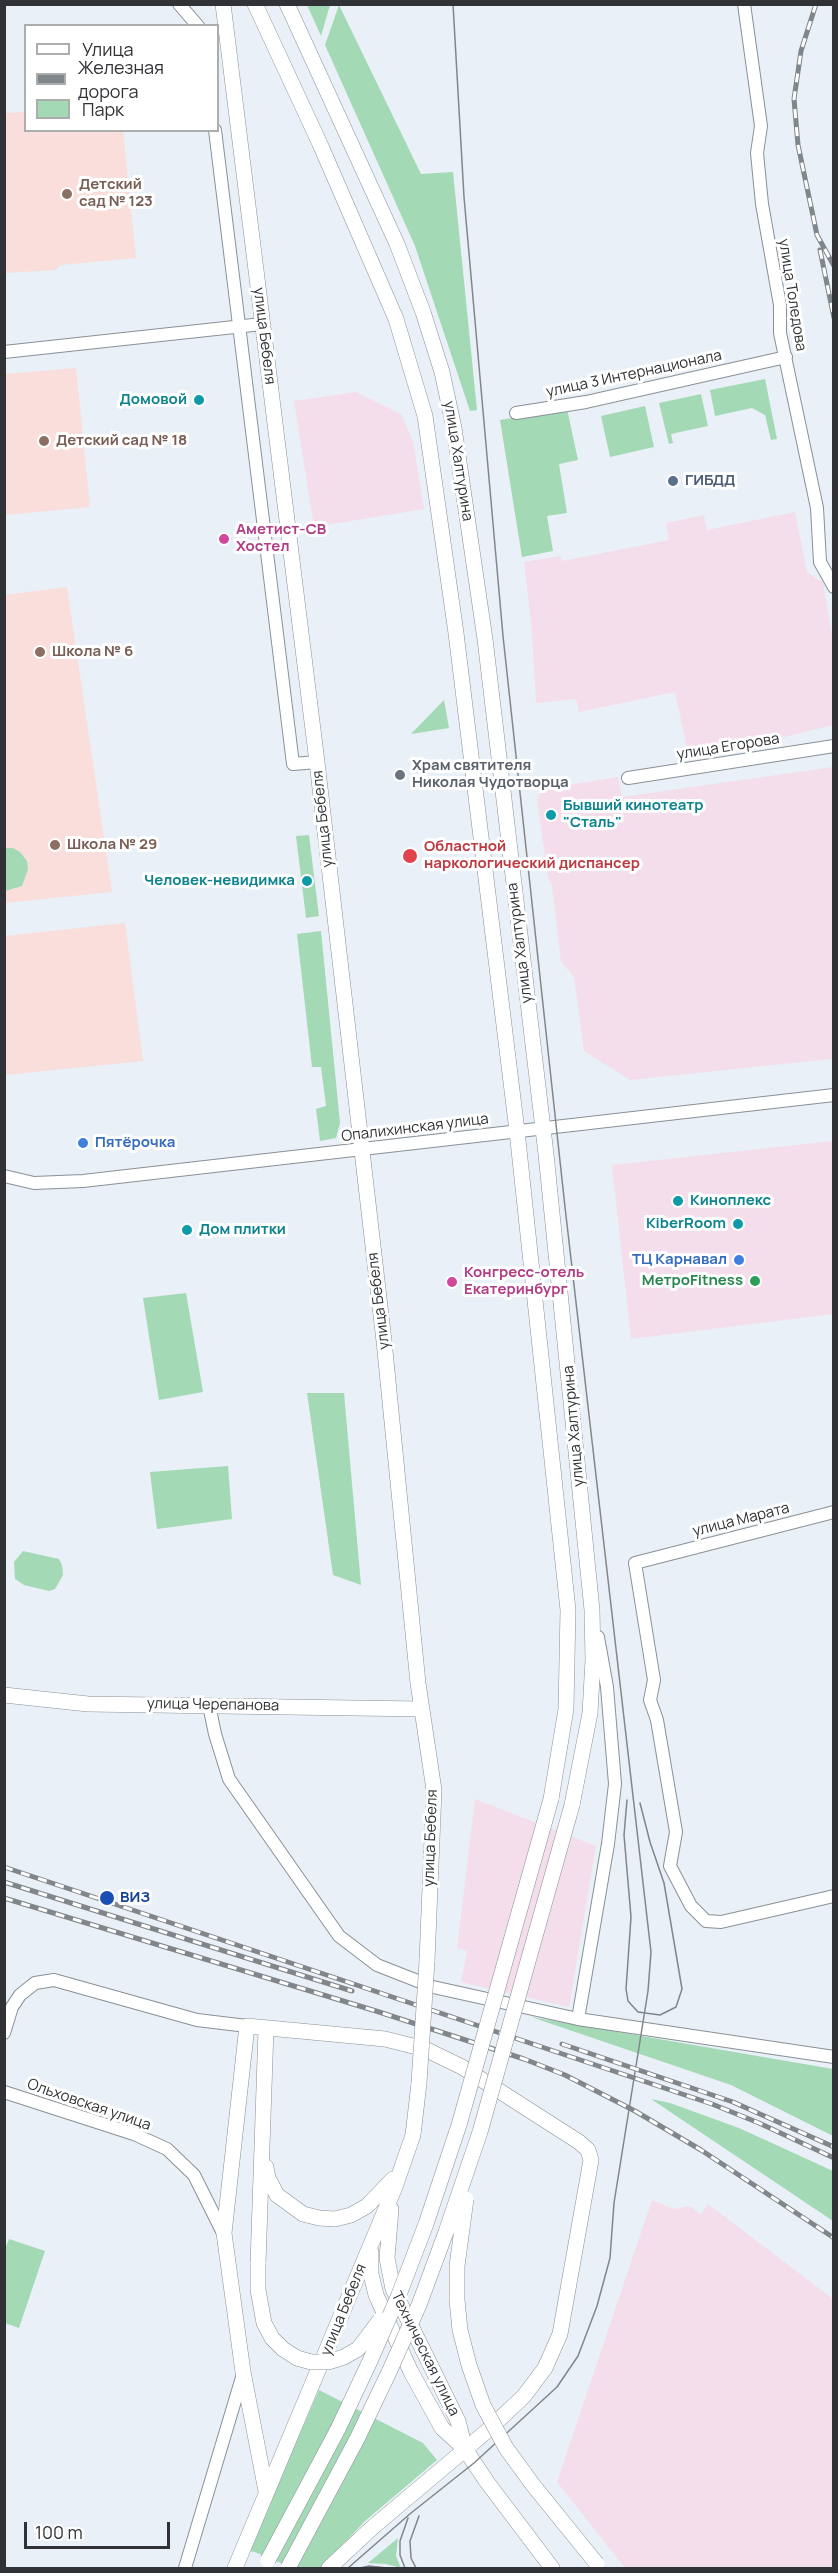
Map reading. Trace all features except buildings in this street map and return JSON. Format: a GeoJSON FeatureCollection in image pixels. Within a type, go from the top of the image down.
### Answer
{"type":"FeatureCollection","features":[{"type":"Feature","properties":{"kind":"main road","name":"улица Бебеля"},"geometry":{"type":"LineString","coordinates":[[222,4],[317,762],[362,1149],[421,1709],[434,1790],[427,1961],[419,2083],[413,2135],[395,2187],[235,2568]]}},
{"type":"Feature","properties":{"kind":"main road","name":"улица Халтурина"},"geometry":{"type":"LineString","coordinates":[[255,4],[375,268],[399,330],[425,416],[456,633],[517,1131],[568,1610],[566,1709],[551,1800],[459,2125],[411,2265]]}},
{"type":"Feature","properties":{"kind":"main road","name":"улица Халтурина"},"geometry":{"type":"LineString","coordinates":[[287,4],[397,244],[423,312],[442,372],[454,428],[485,639],[543,1128],[592,1610],[593,1660],[590,1713],[572,1805],[480,2132]]}},
{"type":"Feature","properties":{"kind":"main road","name":"улица Черепанова"},"geometry":{"type":"LineString","coordinates":[[4,1695],[88,1704],[421,1709]]}},
{"type":"Feature","properties":{"kind":"main road"},"geometry":{"type":"LineString","coordinates":[[266,2491],[243,2372],[224,2233],[247,2026],[386,2039],[433,2052],[462,2067],[588,2150],[591,2160],[560,2334],[537,2380],[524,2396],[329,2568]]}},
{"type":"Feature","properties":{"kind":"main road"},"geometry":{"type":"LineString","coordinates":[[266,2029],[258,2290],[264,2323],[272,2338],[297,2358],[311,2362],[328,2362],[344,2357],[358,2349],[381,2319],[411,2265]]}},
{"type":"Feature","properties":{"kind":"main road"},"geometry":{"type":"LineString","coordinates":[[480,2132],[462,2216],[457,2266],[460,2330],[469,2365],[483,2405],[506,2448],[598,2566]]}},
{"type":"Feature","properties":{"kind":"main road"},"geometry":{"type":"LineString","coordinates":[[288,2568],[357,2439],[419,2305],[480,2132]]}},
{"type":"Feature","properties":{"kind":"main road"},"geometry":{"type":"LineString","coordinates":[[262,2149],[267,2178],[277,2195],[303,2214],[335,2219],[351,2215],[368,2206],[394,2178],[407,2155]]}},
{"type":"Feature","properties":{"kind":"main road","name":"Техническая улица"},"geometry":{"type":"LineString","coordinates":[[395,2187],[388,2236],[388,2276],[428,2364],[458,2421],[465,2450]]}},
{"type":"Feature","properties":{"kind":"main road","name":"Техническая улица"},"geometry":{"type":"LineString","coordinates":[[375,2232],[370,2260],[376,2295],[411,2372],[442,2428],[465,2450],[486,2482],[552,2568]]}},
{"type":"Feature","properties":{"kind":"main road"},"geometry":{"type":"LineString","coordinates":[[266,2564],[375,2351],[411,2265]]}},
{"type":"Feature","properties":{"kind":"street"},"geometry":{"type":"LineString","coordinates":[[179,4],[196,24]]}},
{"type":"Feature","properties":{"kind":"street","name":"улица Толедова"},"geometry":{"type":"LineString","coordinates":[[744,4],[761,126],[758,153],[762,204],[780,305],[780,333],[817,508],[820,562],[834,587]]}},
{"type":"Feature","properties":{"kind":"street"},"geometry":{"type":"LineString","coordinates":[[215,132],[293,764],[317,762]]}},
{"type":"Feature","properties":{"kind":"street"},"geometry":{"type":"LineString","coordinates":[[4,352],[262,324]]}},
{"type":"Feature","properties":{"kind":"street","name":"улица 3 Интернационала"},"geometry":{"type":"LineString","coordinates":[[516,413],[586,402],[786,357]]}},
{"type":"Feature","properties":{"kind":"street","name":"улица Егорова"},"geometry":{"type":"LineString","coordinates":[[628,778],[834,746]]}},
{"type":"Feature","properties":{"kind":"street","name":"Опалихинская улица"},"geometry":{"type":"LineString","coordinates":[[4,1176],[34,1183],[83,1181],[832,1094]]}},
{"type":"Feature","properties":{"kind":"street","name":"улица Марата"},"geometry":{"type":"LineString","coordinates":[[834,1512],[635,1563],[654,1680],[650,1700],[657,1720],[676,1832],[670,1866],[691,1906],[705,1921],[721,1922],[834,1896]]}},
{"type":"Feature","properties":{"kind":"street"},"geometry":{"type":"LineString","coordinates":[[578,2019],[608,1844],[615,1784],[607,1687],[592,1610]]}},
{"type":"Feature","properties":{"kind":"street"},"geometry":{"type":"LineString","coordinates":[[209,1705],[214,1734],[229,1779],[339,1936],[377,1965],[433,1987],[578,2019],[834,2057]]}},
{"type":"Feature","properties":{"kind":"street"},"geometry":{"type":"LineString","coordinates":[[4,2033],[12,2007],[20,1995],[35,1983],[54,1980],[197,2020],[247,2026]]}},
{"type":"Feature","properties":{"kind":"street","name":"Ольховская улица"},"geometry":{"type":"LineString","coordinates":[[4,2092],[134,2134],[167,2149],[194,2175],[212,2205],[224,2233]]}},
{"type":"Feature","properties":{"kind":"street"},"geometry":{"type":"LineString","coordinates":[[185,2568],[243,2372]]}},
{"type":"Feature","properties":{"kind":"shaded area","name":"Детский сад № 123"},"geometry":{"type":"Polygon","coordinates":[[[24,112],[24,132],[123,132],[136,258],[61,265],[55,270],[5,273],[5,113],[24,112]]]}},
{"type":"Feature","properties":{"kind":"shaded area","name":"Детский сад № 18"},"geometry":{"type":"Polygon","coordinates":[[[76,368],[90,507],[5,515],[5,374],[76,368]]]}},
{"type":"Feature","properties":{"kind":"shaded area"},"geometry":{"type":"Polygon","coordinates":[[[356,392],[401,414],[413,441],[424,509],[314,527],[294,401],[356,392]]]}},
{"type":"Feature","properties":{"kind":"shaded area"},"geometry":{"type":"Polygon","coordinates":[[[795,512],[807,572],[823,583],[833,640],[833,725],[699,758],[697,752],[688,753],[675,692],[579,712],[576,699],[536,703],[532,632],[524,562],[560,556],[562,561],[669,540],[666,523],[704,515],[707,530],[795,512]]]}},
{"type":"Feature","properties":{"kind":"shaded area","name":"Школа № 29"},"geometry":{"type":"Polygon","coordinates":[[[67,587],[112,892],[5,903],[4,595],[67,587]]]}},
{"type":"Feature","properties":{"kind":"shaded area"},"geometry":{"type":"Polygon","coordinates":[[[833,767],[833,1057],[630,1080],[584,1051],[574,977],[561,962],[552,885],[548,878],[537,799],[544,789],[618,777],[622,797],[833,767]]]}},
{"type":"Feature","properties":{"kind":"shaded area"},"geometry":{"type":"Polygon","coordinates":[[[125,923],[143,1061],[5,1075],[5,936],[125,923]]]}},
{"type":"Feature","properties":{"kind":"shaded area","name":"ТЦ Карнавал"},"geometry":{"type":"Polygon","coordinates":[[[833,1141],[833,1314],[631,1339],[612,1165],[833,1141]]]}},
{"type":"Feature","properties":{"kind":"shaded area"},"geometry":{"type":"Polygon","coordinates":[[[475,1799],[596,1846],[569,2007],[461,1982],[467,1951],[457,1948],[475,1799]]]}},
{"type":"Feature","properties":{"kind":"shaded area"},"geometry":{"type":"Polygon","coordinates":[[[652,2200],[674,2209],[690,2206],[701,2215],[708,2204],[833,2299],[833,2568],[625,2568],[557,2482],[652,2200]]]}},
{"type":"Feature","properties":{"kind":"green space"},"geometry":{"type":"Polygon","coordinates":[[[307,5],[330,5],[321,36],[307,5]]]}},
{"type":"Feature","properties":{"kind":"green space"},"geometry":{"type":"Polygon","coordinates":[[[339,5],[421,174],[453,172],[477,410],[470,411],[415,246],[325,45],[339,5]]]}},
{"type":"Feature","properties":{"kind":"green space"},"geometry":{"type":"Polygon","coordinates":[[[765,379],[777,439],[771,440],[765,415],[752,408],[715,416],[710,390],[765,379]]]}},
{"type":"Feature","properties":{"kind":"green space"},"geometry":{"type":"Polygon","coordinates":[[[701,394],[708,426],[671,434],[673,443],[669,444],[659,403],[701,394]]]}},
{"type":"Feature","properties":{"kind":"green space"},"geometry":{"type":"Polygon","coordinates":[[[645,406],[654,447],[610,457],[601,416],[645,406]]]}},
{"type":"Feature","properties":{"kind":"green space"},"geometry":{"type":"Polygon","coordinates":[[[567,409],[578,460],[559,464],[567,513],[547,516],[553,551],[522,557],[500,420],[567,409]]]}},
{"type":"Feature","properties":{"kind":"green space"},"geometry":{"type":"Polygon","coordinates":[[[444,700],[449,728],[411,734],[444,700]]]}},
{"type":"Feature","properties":{"kind":"green space"},"geometry":{"type":"Polygon","coordinates":[[[309,835],[319,916],[306,918],[296,836],[309,835]]]}},
{"type":"Feature","properties":{"kind":"green space"},"geometry":{"type":"Polygon","coordinates":[[[5,848],[13,848],[20,852],[27,861],[28,869],[22,886],[5,891],[5,848]]]}},
{"type":"Feature","properties":{"kind":"green space"},"geometry":{"type":"Polygon","coordinates":[[[321,931],[340,1123],[336,1138],[320,1141],[316,1109],[326,1106],[321,1067],[312,1067],[297,934],[321,931]]]}},
{"type":"Feature","properties":{"kind":"green space"},"geometry":{"type":"Polygon","coordinates":[[[186,1293],[203,1392],[159,1400],[143,1298],[186,1293]]]}},
{"type":"Feature","properties":{"kind":"green space"},"geometry":{"type":"Polygon","coordinates":[[[307,1393],[344,1393],[361,1585],[333,1575],[307,1393]]]}},
{"type":"Feature","properties":{"kind":"green space"},"geometry":{"type":"Polygon","coordinates":[[[228,1466],[232,1519],[157,1529],[150,1472],[228,1466]]]}},
{"type":"Feature","properties":{"kind":"green space"},"geometry":{"type":"Polygon","coordinates":[[[23,1551],[59,1559],[63,1575],[55,1589],[49,1591],[24,1585],[15,1579],[14,1562],[23,1551]]]}},
{"type":"Feature","properties":{"kind":"green space"},"geometry":{"type":"Polygon","coordinates":[[[531,2017],[833,2069],[833,2136],[731,2085],[531,2017]]]}},
{"type":"Feature","properties":{"kind":"green space"},"geometry":{"type":"Polygon","coordinates":[[[651,2099],[670,2103],[739,2128],[833,2171],[833,2221],[651,2099]]]}},
{"type":"Feature","properties":{"kind":"green space"},"geometry":{"type":"Polygon","coordinates":[[[9,2239],[45,2251],[19,2328],[5,2323],[4,2251],[9,2239]]]}},
{"type":"Feature","properties":{"kind":"green space"},"geometry":{"type":"Polygon","coordinates":[[[319,2390],[423,2443],[437,2460],[365,2521],[321,2568],[292,2568],[248,2551],[319,2390]]]}},
{"type":"Feature","properties":{"kind":"green space"},"geometry":{"type":"Polygon","coordinates":[[[398,2538],[396,2556],[401,2568],[368,2563],[398,2538]]]}},
{"type":"Feature","properties":{"kind":"tram line"},"geometry":{"type":"LineString","coordinates":[[348,2568],[411,2513],[474,2463],[557,2387],[578,2356],[597,2306],[610,2258],[614,2203],[648,1991],[651,1952],[565,1207],[503,636],[464,197],[453,4]]}},
{"type":"Feature","properties":{"kind":"tram line"},"geometry":{"type":"LineString","coordinates":[[627,1800],[624,1835],[631,1917],[626,1989],[628,2001],[638,2012],[660,2015],[676,2007],[682,1989],[664,1883],[640,1803]]}},
{"type":"Feature","properties":{"kind":"tram line"},"geometry":{"type":"LineString","coordinates":[[416,2568],[411,2558],[410,2541],[419,2516]]}},
{"type":"Feature","properties":{"kind":"tram line"},"geometry":{"type":"LineString","coordinates":[[405,2568],[400,2555],[400,2541],[408,2518]]}},
{"type":"Feature","properties":{"kind":"tram line"},"geometry":{"type":"LineString","coordinates":[[360,2568],[369,2566],[387,2568]]}},
{"type":"Feature","properties":{"kind":"railway"},"geometry":{"type":"LineString","coordinates":[[816,4],[801,51],[794,99],[798,145],[817,235],[834,266]]}},
{"type":"Feature","properties":{"kind":"railway"},"geometry":{"type":"LineString","coordinates":[[820,250],[834,318]]}},
{"type":"Feature","properties":{"kind":"railway"},"geometry":{"type":"LineString","coordinates":[[4,1867],[712,2104],[834,2158]]}},
{"type":"Feature","properties":{"kind":"railway"},"geometry":{"type":"LineString","coordinates":[[4,1882],[352,1991]]}},
{"type":"Feature","properties":{"kind":"railway"},"geometry":{"type":"LineString","coordinates":[[4,1898],[376,2011],[524,2059],[565,2075],[635,2111],[701,2150],[834,2238]]}},
{"type":"Feature","properties":{"kind":"railway"},"geometry":{"type":"LineString","coordinates":[[562,2044],[733,2102],[834,2147]]}},
{"type":"Feature","properties":{"kind":"place","name":"Детский сад № 123"},"geometry":{"type":"Point","coordinates":[67,194]}},
{"type":"Feature","properties":{"kind":"place","name":"Домовой"},"geometry":{"type":"Point","coordinates":[199,400]}},
{"type":"Feature","properties":{"kind":"place","name":"Детский сад № 18"},"geometry":{"type":"Point","coordinates":[44,441]}},
{"type":"Feature","properties":{"kind":"place","name":"ГИБДД"},"geometry":{"type":"Point","coordinates":[673,481]}},
{"type":"Feature","properties":{"kind":"place","name":"Аметист-СВ Хостел"},"geometry":{"type":"Point","coordinates":[224,539]}},
{"type":"Feature","properties":{"kind":"place","name":"Школа № 6"},"geometry":{"type":"Point","coordinates":[40,652]}},
{"type":"Feature","properties":{"kind":"place","name":"Храм святителя Николая Чудотворца"},"geometry":{"type":"Point","coordinates":[400,775]}},
{"type":"Feature","properties":{"kind":"place","name":"Бывший кинотеатр \"Сталь\""},"geometry":{"type":"Point","coordinates":[551,815]}},
{"type":"Feature","properties":{"kind":"place","name":"Школа № 29"},"geometry":{"type":"Point","coordinates":[55,845]}},
{"type":"Feature","properties":{"kind":"place","name":"Областной наркологический диспансер"},"geometry":{"type":"Point","coordinates":[410,856]}},
{"type":"Feature","properties":{"kind":"place","name":"Человек-невидимка"},"geometry":{"type":"Point","coordinates":[307,881]}},
{"type":"Feature","properties":{"kind":"place","name":"Пятёрочка"},"geometry":{"type":"Point","coordinates":[83,1143]}},
{"type":"Feature","properties":{"kind":"place","name":"Киноплекс"},"geometry":{"type":"Point","coordinates":[678,1201]}},
{"type":"Feature","properties":{"kind":"place","name":"KiberRoom"},"geometry":{"type":"Point","coordinates":[738,1224]}},
{"type":"Feature","properties":{"kind":"place","name":"Дом плитки"},"geometry":{"type":"Point","coordinates":[187,1230]}},
{"type":"Feature","properties":{"kind":"place","name":"ТЦ Карнавал"},"geometry":{"type":"Point","coordinates":[739,1260]}},
{"type":"Feature","properties":{"kind":"place","name":"МетроFitness"},"geometry":{"type":"Point","coordinates":[755,1281]}},
{"type":"Feature","properties":{"kind":"place","name":"Конгресс-отель Екатеринбург"},"geometry":{"type":"Point","coordinates":[452,1282]}},
{"type":"Feature","properties":{"kind":"place","name":"ВИЗ"},"geometry":{"type":"Point","coordinates":[107,1898]}}]}
